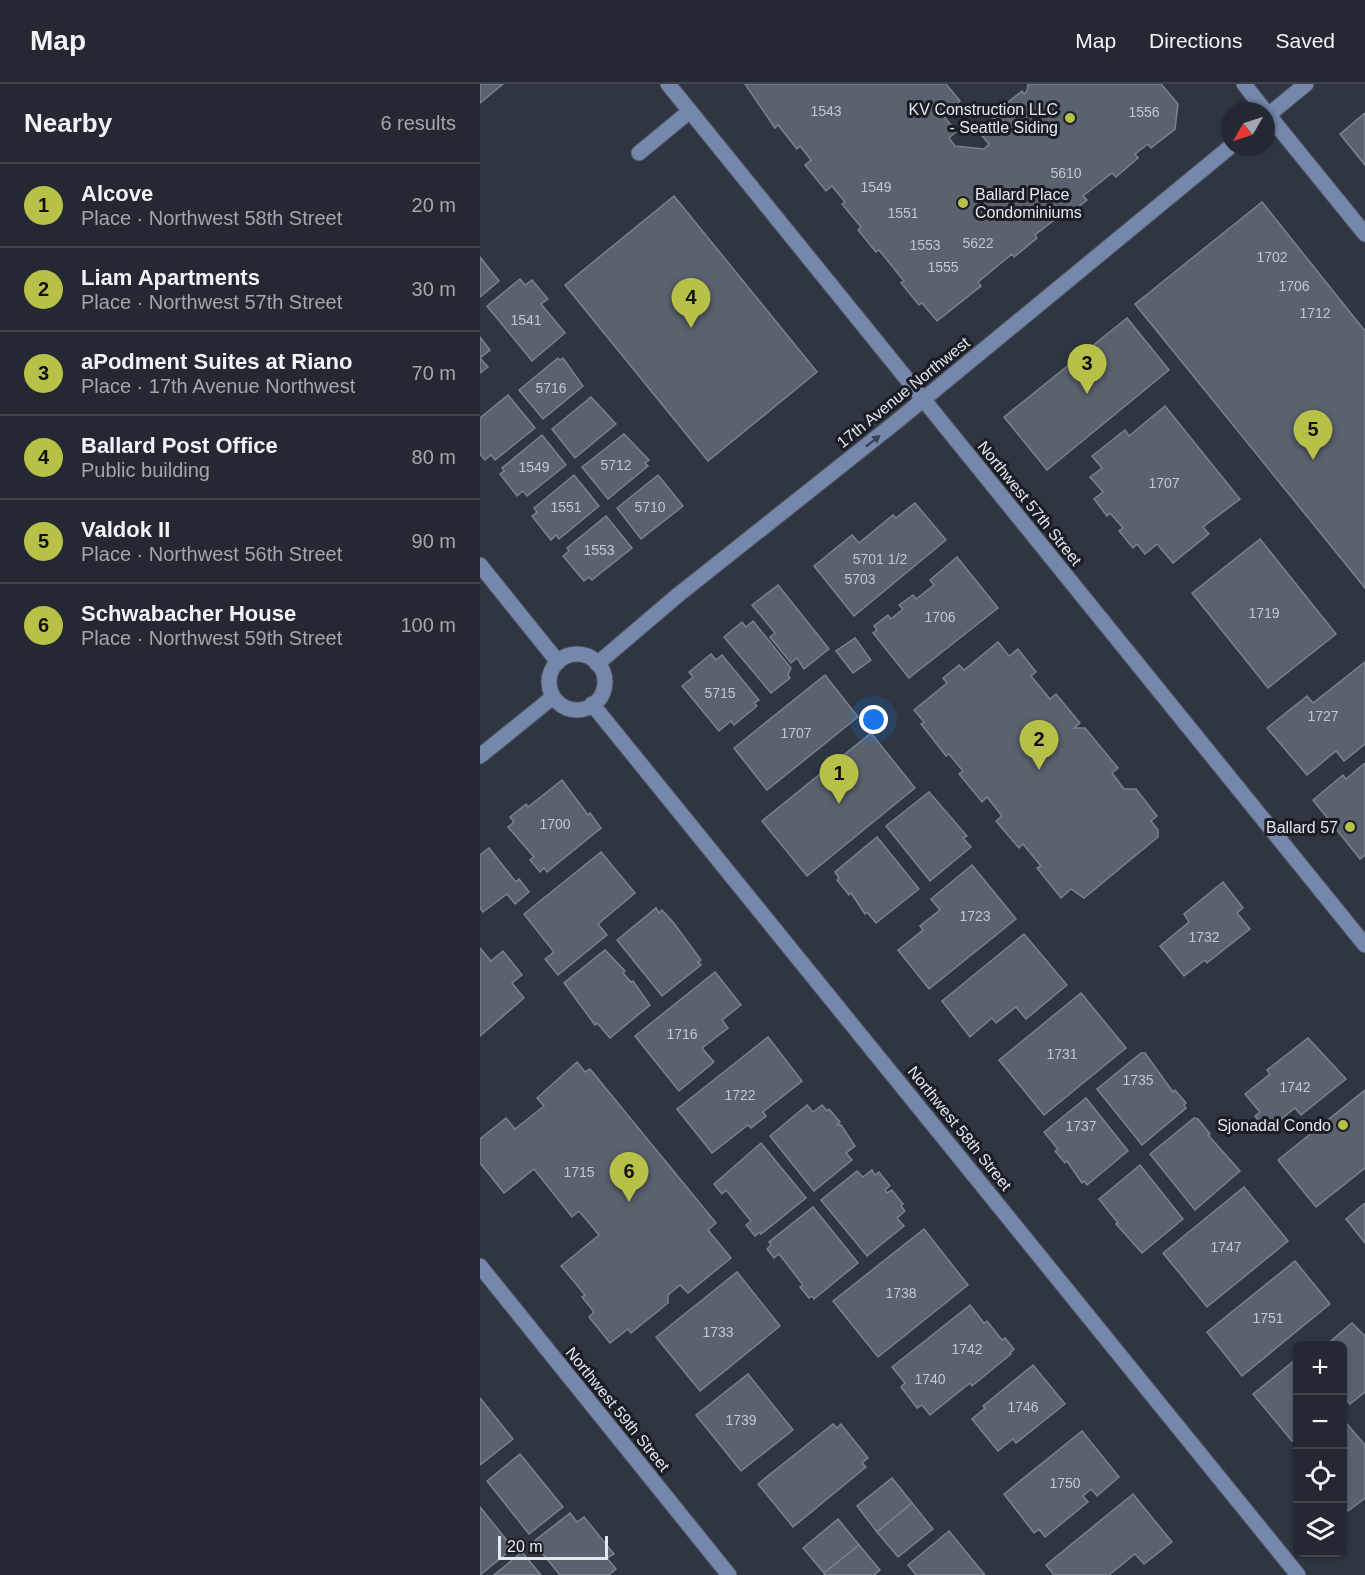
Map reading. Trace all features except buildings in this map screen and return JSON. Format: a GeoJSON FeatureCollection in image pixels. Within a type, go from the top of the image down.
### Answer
{"type":"FeatureCollection","features":[{"type":"Feature","properties":{"kind":"street","name":"Northwest 57th Street"},"geometry":{"type":"LineString","coordinates":[[668,84],[1365,945]]}},
{"type":"Feature","properties":{"kind":"street"},"geometry":{"type":"LineString","coordinates":[[1244,84],[1257,102]]}},
{"type":"Feature","properties":{"kind":"street"},"geometry":{"type":"LineString","coordinates":[[1275,107],[1306,84]]}},
{"type":"Feature","properties":{"kind":"street"},"geometry":{"type":"LineString","coordinates":[[639,153],[690,111]]}},
{"type":"Feature","properties":{"kind":"street"},"geometry":{"type":"LineString","coordinates":[[1275,125],[1365,234]]}},
{"type":"Feature","properties":{"kind":"street","name":"17th Avenue Northwest"},"geometry":{"type":"LineString","coordinates":[[597,664],[678,595],[827,477],[1221,154]]}},
{"type":"Feature","properties":{"kind":"street"},"geometry":{"type":"LineString","coordinates":[[480,565],[558,662]]}},
{"type":"Feature","properties":{"kind":"street"},"geometry":{"type":"LineString","coordinates":[[579,654],[587,656],[597,664],[604,676],[604,684],[602,693],[592,704],[573,710],[565,707],[553,697],[549,685],[550,675],[558,662],[568,656],[579,654]]}},
{"type":"Feature","properties":{"kind":"street"},"geometry":{"type":"LineString","coordinates":[[480,756],[553,697]]}},
{"type":"Feature","properties":{"kind":"street","name":"Northwest 58th Street"},"geometry":{"type":"LineString","coordinates":[[592,704],[1298,1575]]}},
{"type":"Feature","properties":{"kind":"street","name":"Northwest 59th Street"},"geometry":{"type":"LineString","coordinates":[[480,1266],[729,1575]]}},
{"type":"Feature","properties":{"kind":"place","name":"KV Construction LLC - Seattle Siding"},"geometry":{"type":"Point","coordinates":[1070,118]}},
{"type":"Feature","properties":{"kind":"place","name":"Ballard Place Condominiums"},"geometry":{"type":"Point","coordinates":[963,203]}},
{"type":"Feature","properties":{"kind":"place","name":"Ballard Post Office"},"geometry":{"type":"Point","coordinates":[691,328]}},
{"type":"Feature","properties":{"kind":"place","name":"aPodment Suites at Riano"},"geometry":{"type":"Point","coordinates":[1087,394]}},
{"type":"Feature","properties":{"kind":"place","name":"Valdok II"},"geometry":{"type":"Point","coordinates":[1313,460]}},
{"type":"Feature","properties":{"kind":"place","name":"Liam Apartments"},"geometry":{"type":"Point","coordinates":[1039,770]}},
{"type":"Feature","properties":{"kind":"place","name":"Alcove"},"geometry":{"type":"Point","coordinates":[839,804]}},
{"type":"Feature","properties":{"kind":"place","name":"Ballard 57"},"geometry":{"type":"Point","coordinates":[1350,827]}},
{"type":"Feature","properties":{"kind":"place","name":"Sjonadal Condo"},"geometry":{"type":"Point","coordinates":[1343,1125]}},
{"type":"Feature","properties":{"kind":"place","name":"Schwabacher House"},"geometry":{"type":"Point","coordinates":[629,1202]}}]}
